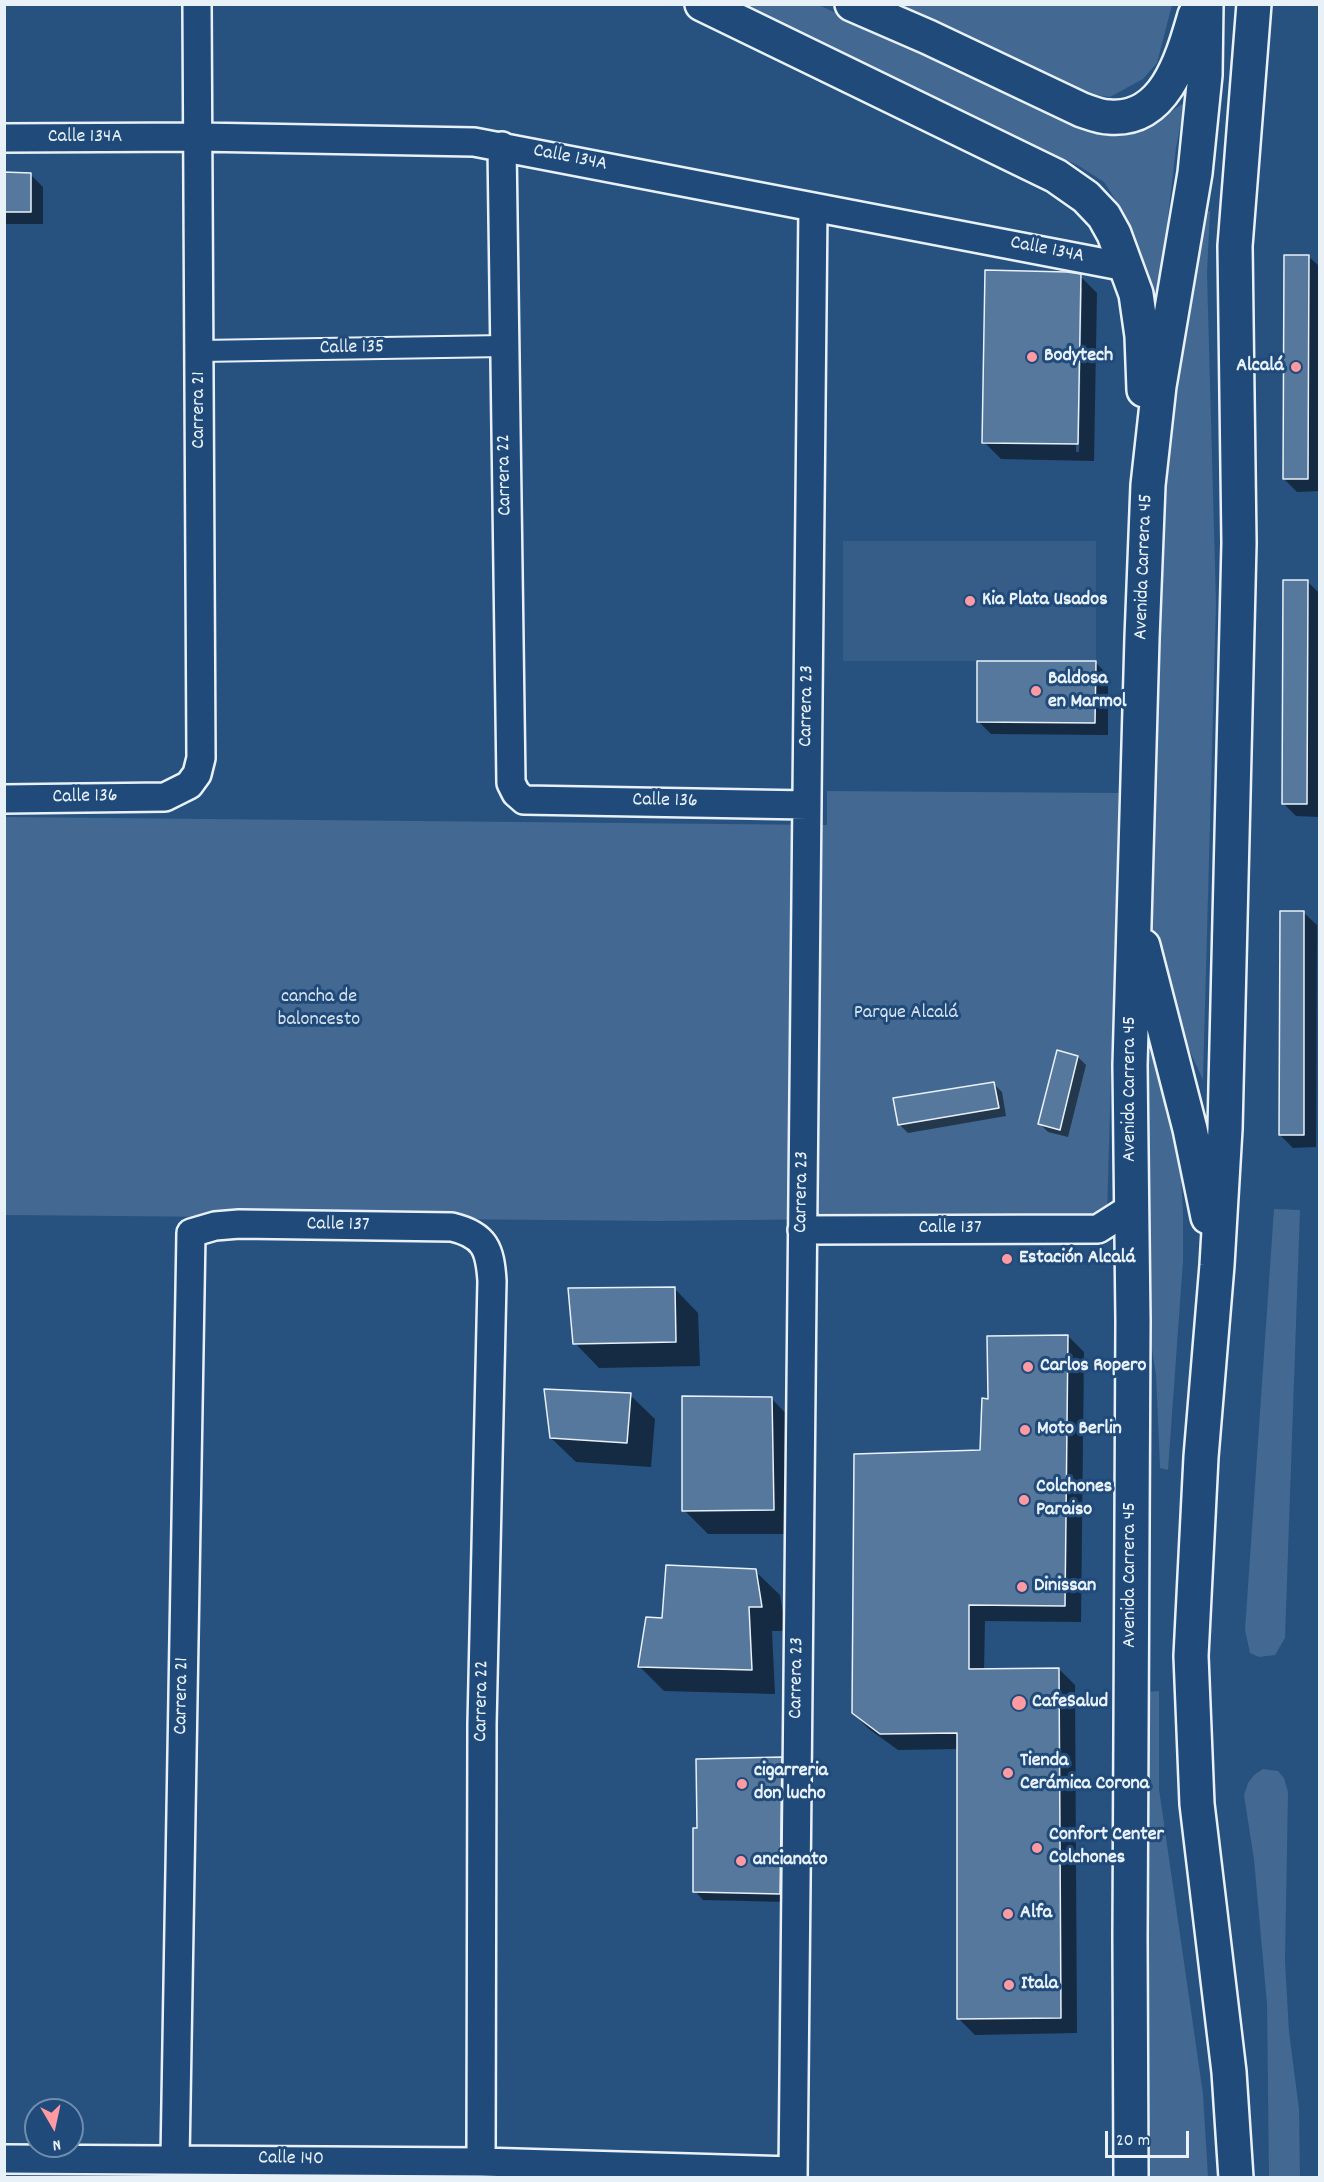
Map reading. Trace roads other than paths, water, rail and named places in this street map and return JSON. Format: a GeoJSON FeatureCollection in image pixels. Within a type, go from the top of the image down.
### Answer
{"type":"FeatureCollection","features":[{"type":"Feature","properties":{"kind":"highway"},"geometry":{"type":"LineString","coordinates":[[702,4],[1056,176],[1086,197],[1104,216],[1114,234],[1136,294],[1142,336],[1148,485]]}},
{"type":"Feature","properties":{"kind":"highway"},"geometry":{"type":"LineString","coordinates":[[852,4],[928,37],[1082,110],[1109,117],[1138,112],[1163,93],[1173,79],[1198,4]]}},
{"type":"Feature","properties":{"kind":"highway","name":"Avenida Carrera 45"},"geometry":{"type":"LineString","coordinates":[[1131,2178],[1132,1250],[1130,1065],[1148,485],[1160,386],[1196,173],[1205,75],[1206,4]]}},
{"type":"Feature","properties":{"kind":"highway"},"geometry":{"type":"LineString","coordinates":[[1236,2178],[1229,2072],[1197,1804],[1191,1656],[1201,1457],[1217,1265],[1225,1129],[1239,543],[1235,246],[1254,4]]}},
{"type":"Feature","properties":{"kind":"highway"},"geometry":{"type":"LineString","coordinates":[[1135,897],[1144,950],[1190,1129],[1217,1265]]}},
{"type":"Feature","properties":{"kind":"street","name":"Carrera 21"},"geometry":{"type":"LineString","coordinates":[[165,797],[189,785],[197,774],[201,758],[196,4]]}},
{"type":"Feature","properties":{"kind":"street","name":"Calle 134A"},"geometry":{"type":"LineString","coordinates":[[4,138],[198,137],[474,142],[1126,267]]}},
{"type":"Feature","properties":{"kind":"street","name":"Carrera 22"},"geometry":{"type":"LineString","coordinates":[[502,146],[511,783],[516,793],[524,800]]}},
{"type":"Feature","properties":{"kind":"street","name":"Carrera 23"},"geometry":{"type":"LineString","coordinates":[[793,2174],[813,207]]}},
{"type":"Feature","properties":{"kind":"street","name":"Calle 135"},"geometry":{"type":"LineString","coordinates":[[200,351],[504,346]]}},
{"type":"Feature","properties":{"kind":"street","name":"Calle 136"},"geometry":{"type":"LineString","coordinates":[[4,799],[165,797]]}},
{"type":"Feature","properties":{"kind":"street","name":"Calle 136"},"geometry":{"type":"LineString","coordinates":[[524,800],[807,805]]}},
{"type":"Feature","properties":{"kind":"street"},"geometry":{"type":"LineString","coordinates":[[1131,1208],[1098,1229],[1132,1250]]}},
{"type":"Feature","properties":{"kind":"street","name":"Calle 137"},"geometry":{"type":"LineString","coordinates":[[191,1233],[215,1226],[239,1224],[452,1227],[470,1232],[483,1242]]}},
{"type":"Feature","properties":{"kind":"street","name":"Calle 137"},"geometry":{"type":"LineString","coordinates":[[802,1230],[1098,1229]]}},
{"type":"Feature","properties":{"kind":"street","name":"Carrera 21"},"geometry":{"type":"LineString","coordinates":[[175,2159],[191,1233]]}},
{"type":"Feature","properties":{"kind":"street","name":"Carrera 22"},"geometry":{"type":"LineString","coordinates":[[481,2162],[482,1724],[492,1281],[490,1258],[483,1242]]}},
{"type":"Feature","properties":{"kind":"street","name":"Calle 140"},"geometry":{"type":"LineString","coordinates":[[4,2159],[481,2162],[793,2174]]}},
{"type":"Feature","properties":{"kind":"place","name":"Bodytech"},"geometry":{"type":"Point","coordinates":[1032,357]}},
{"type":"Feature","properties":{"kind":"place","name":"Alcalá"},"geometry":{"type":"Point","coordinates":[1296,367]}},
{"type":"Feature","properties":{"kind":"place","name":"Kia Plata Usados"},"geometry":{"type":"Point","coordinates":[970,601]}},
{"type":"Feature","properties":{"kind":"place","name":"Baldosa en Marmol"},"geometry":{"type":"Point","coordinates":[1036,691]}},
{"type":"Feature","properties":{"kind":"place","name":"Estación Alcalá"},"geometry":{"type":"Point","coordinates":[1007,1259]}},
{"type":"Feature","properties":{"kind":"place","name":"Carlos Ropero"},"geometry":{"type":"Point","coordinates":[1028,1367]}},
{"type":"Feature","properties":{"kind":"place","name":"Moto Berlin"},"geometry":{"type":"Point","coordinates":[1025,1430]}},
{"type":"Feature","properties":{"kind":"place","name":"Colchones Paraiso"},"geometry":{"type":"Point","coordinates":[1024,1500]}},
{"type":"Feature","properties":{"kind":"place","name":"Dinissan"},"geometry":{"type":"Point","coordinates":[1022,1587]}},
{"type":"Feature","properties":{"kind":"place","name":"CafeSalud"},"geometry":{"type":"Point","coordinates":[1019,1703]}},
{"type":"Feature","properties":{"kind":"place","name":"Tienda Cerámica Corona"},"geometry":{"type":"Point","coordinates":[1008,1773]}},
{"type":"Feature","properties":{"kind":"place","name":"cigarreria don lucho"},"geometry":{"type":"Point","coordinates":[742,1784]}},
{"type":"Feature","properties":{"kind":"place","name":"Confort Center Colchones"},"geometry":{"type":"Point","coordinates":[1037,1848]}},
{"type":"Feature","properties":{"kind":"place","name":"ancianato"},"geometry":{"type":"Point","coordinates":[741,1861]}},
{"type":"Feature","properties":{"kind":"place","name":"Alfa"},"geometry":{"type":"Point","coordinates":[1008,1914]}},
{"type":"Feature","properties":{"kind":"place","name":"Itala"},"geometry":{"type":"Point","coordinates":[1009,1985]}},
{"type":"Feature","properties":{"kind":"park label","name":"cancha de baloncesto"},"geometry":{"type":"Point","coordinates":[319,1010]}},
{"type":"Feature","properties":{"kind":"park label","name":"Parque Alcalá"},"geometry":{"type":"Point","coordinates":[906,1014]}}]}
